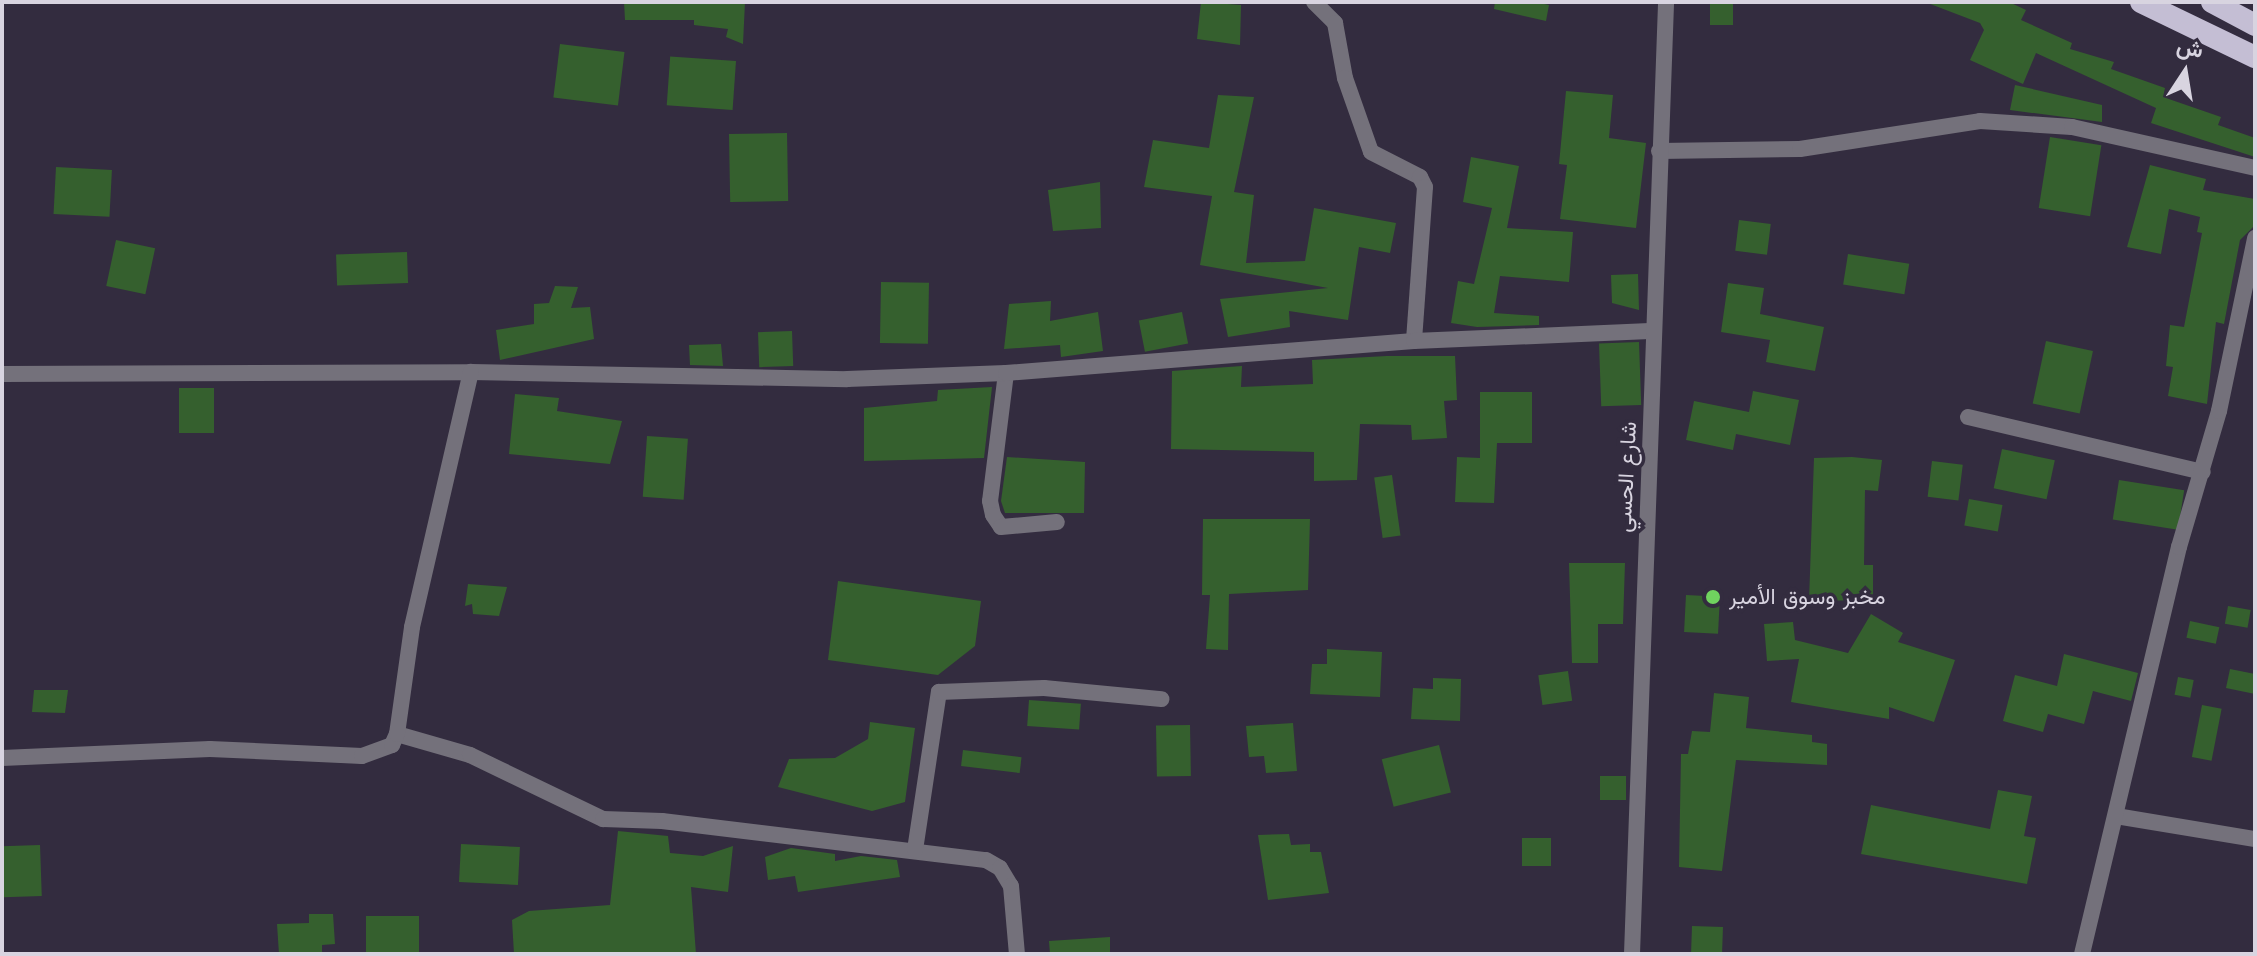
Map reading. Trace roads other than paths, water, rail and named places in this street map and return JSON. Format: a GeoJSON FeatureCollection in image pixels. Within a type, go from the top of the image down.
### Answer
{"type":"FeatureCollection","features":[{"type":"Feature","properties":{"kind":"highway"},"geometry":{"type":"LineString","coordinates":[[2141,2],[2255,57]]}},
{"type":"Feature","properties":{"kind":"highway"},"geometry":{"type":"LineString","coordinates":[[2212,2],[2255,25]]}},
{"type":"Feature","properties":{"kind":"street"},"geometry":{"type":"LineString","coordinates":[[1314,2],[1335,23],[1345,78],[1371,152],[1420,177],[1425,187],[1414,341]]}},
{"type":"Feature","properties":{"kind":"street","name":"شارع الحسي"},"geometry":{"type":"LineString","coordinates":[[1632,954],[1650,331],[1666,2]]}},
{"type":"Feature","properties":{"kind":"street"},"geometry":{"type":"LineString","coordinates":[[1659,151],[1800,149],[1980,121],[2085,130],[2255,168]]}},
{"type":"Feature","properties":{"kind":"street"},"geometry":{"type":"LineString","coordinates":[[2082,954],[2175,561],[2203,472],[2255,238]]}},
{"type":"Feature","properties":{"kind":"street"},"geometry":{"type":"LineString","coordinates":[[2,374],[471,372],[847,379],[1006,373],[1414,341],[1650,331]]}},
{"type":"Feature","properties":{"kind":"street"},"geometry":{"type":"LineString","coordinates":[[2,758],[210,749],[362,756],[382,753],[397,734],[412,627],[471,372]]}},
{"type":"Feature","properties":{"kind":"street"},"geometry":{"type":"LineString","coordinates":[[1006,373],[990,501],[993,515],[1001,527],[1057,522]]}},
{"type":"Feature","properties":{"kind":"street"},"geometry":{"type":"LineString","coordinates":[[1968,417],[2203,472]]}},
{"type":"Feature","properties":{"kind":"street"},"geometry":{"type":"LineString","coordinates":[[915,850],[939,692],[1044,688],[1161,699]]}},
{"type":"Feature","properties":{"kind":"street"},"geometry":{"type":"LineString","coordinates":[[397,734],[470,755],[603,819],[677,823],[986,860],[1000,868],[1011,886],[1017,954]]}},
{"type":"Feature","properties":{"kind":"street"},"geometry":{"type":"LineString","coordinates":[[2116,816],[2255,839]]}},
{"type":"Feature","properties":{"kind":"place","name":"مخبز وسوق الأمير"},"geometry":{"type":"Point","coordinates":[1713,597]}}]}
